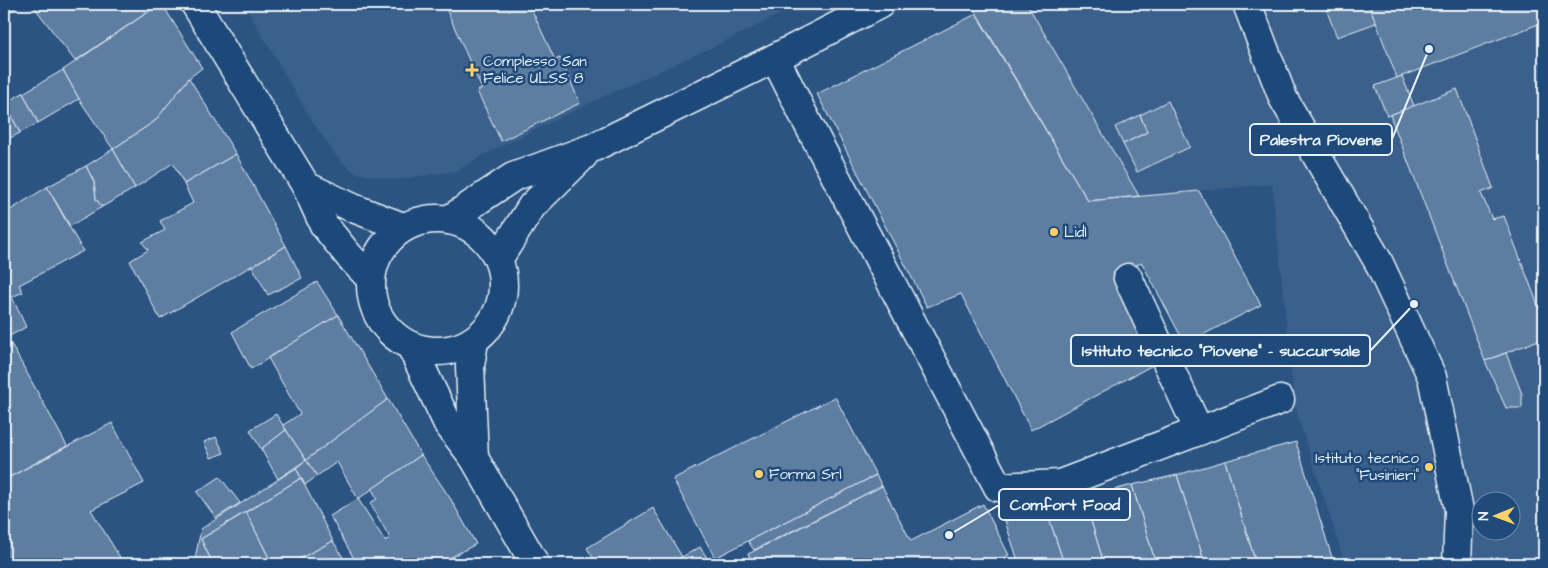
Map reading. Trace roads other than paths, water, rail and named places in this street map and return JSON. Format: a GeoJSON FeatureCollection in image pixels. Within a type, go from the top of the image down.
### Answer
{"type":"FeatureCollection","features":[{"type":"Feature","properties":{"kind":"main road"},"geometry":{"type":"LineString","coordinates":[[195,4],[306,186],[324,225],[371,279]]}},
{"type":"Feature","properties":{"kind":"main road"},"geometry":{"type":"LineString","coordinates":[[450,219],[513,177],[592,148],[880,4]]}},
{"type":"Feature","properties":{"kind":"main road"},"geometry":{"type":"LineString","coordinates":[[1247,4],[1283,98],[1378,261],[1432,377],[1459,510],[1457,564]]}},
{"type":"Feature","properties":{"kind":"main road"},"geometry":{"type":"LineString","coordinates":[[775,58],[998,487],[1060,484],[1280,400]]}},
{"type":"Feature","properties":{"kind":"main road"},"geometry":{"type":"LineString","coordinates":[[499,258],[532,206],[592,148]]}},
{"type":"Feature","properties":{"kind":"main road"},"geometry":{"type":"LineString","coordinates":[[306,186],[353,208],[403,227]]}},
{"type":"Feature","properties":{"kind":"main road"},"geometry":{"type":"LineString","coordinates":[[434,218],[450,219],[465,224],[480,233],[490,244],[499,258],[504,276],[503,295],[498,312],[488,328],[474,340],[454,349],[432,351],[411,346],[393,335],[380,319],[372,300],[371,279],[374,263],[381,249],[403,227],[418,221],[434,218]]}},
{"type":"Feature","properties":{"kind":"main road"},"geometry":{"type":"LineString","coordinates":[[1128,278],[1198,431]]}},
{"type":"Feature","properties":{"kind":"main road"},"geometry":{"type":"LineString","coordinates":[[474,340],[470,366],[474,458]]}},
{"type":"Feature","properties":{"kind":"main road"},"geometry":{"type":"LineString","coordinates":[[411,346],[448,424],[474,458],[532,563]]}},
{"type":"Feature","properties":{"kind":"place","name":"Palestra Piovene"},"geometry":{"type":"Point","coordinates":[1429,49]}},
{"type":"Feature","properties":{"kind":"place","name":"Complesso San Felice ULSS 8"},"geometry":{"type":"Point","coordinates":[472,70]}},
{"type":"Feature","properties":{"kind":"place","name":"Lidl"},"geometry":{"type":"Point","coordinates":[1054,232]}},
{"type":"Feature","properties":{"kind":"place","name":"Istituto tecnico \"Piovene\" - succursale"},"geometry":{"type":"Point","coordinates":[1414,304]}},
{"type":"Feature","properties":{"kind":"place","name":"Istituto tecnico \"Fusinieri\""},"geometry":{"type":"Point","coordinates":[1429,467]}},
{"type":"Feature","properties":{"kind":"place","name":"Forma Srl"},"geometry":{"type":"Point","coordinates":[759,474]}},
{"type":"Feature","properties":{"kind":"place","name":"Comfort Food"},"geometry":{"type":"Point","coordinates":[949,535]}}]}
